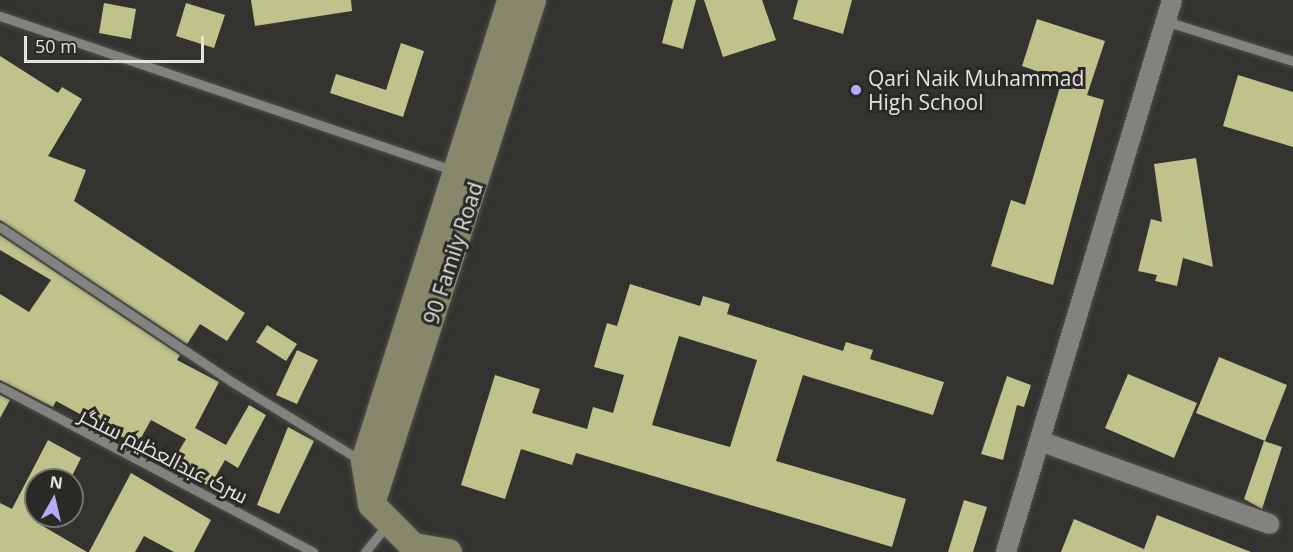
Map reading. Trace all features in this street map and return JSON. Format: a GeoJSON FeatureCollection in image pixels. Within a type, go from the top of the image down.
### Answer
{"type":"FeatureCollection","features":[{"type":"Feature","properties":{"kind":"street","name":"90 Family Road"},"geometry":{"type":"LineString","coordinates":[[466,175],[510,0]]}},
{"type":"Feature","properties":{"kind":"street","name":"90 Family Road"},"geometry":{"type":"LineString","coordinates":[[380,513],[374,465],[466,175],[532,0]]}},
{"type":"Feature","properties":{"kind":"street"},"geometry":{"type":"LineString","coordinates":[[1006,552],[1172,0]]}},
{"type":"Feature","properties":{"kind":"street"},"geometry":{"type":"LineString","coordinates":[[1040,441],[1269,524]]}},
{"type":"Feature","properties":{"kind":"street"},"geometry":{"type":"LineString","coordinates":[[380,513],[413,546],[448,552]]}},
{"type":"Feature","properties":{"kind":"lane"},"geometry":{"type":"LineString","coordinates":[[0,16],[466,175]]}},
{"type":"Feature","properties":{"kind":"lane"},"geometry":{"type":"LineString","coordinates":[[1165,21],[1293,61]]}},
{"type":"Feature","properties":{"kind":"lane"},"geometry":{"type":"LineString","coordinates":[[0,227],[234,383],[374,465]]}},
{"type":"Feature","properties":{"kind":"lane","name":"سرک عبدالعظیم سنگر"},"geometry":{"type":"LineString","coordinates":[[0,387],[313,552]]}},
{"type":"Feature","properties":{"kind":"lane"},"geometry":{"type":"LineString","coordinates":[[365,552],[380,513]]}},
{"type":"Feature","properties":{"kind":"building"},"geometry":{"type":"Polygon","coordinates":[[[251,0],[351,0],[352,11],[255,26],[251,0]]]}},
{"type":"Feature","properties":{"kind":"building"},"geometry":{"type":"Polygon","coordinates":[[[673,0],[696,0],[683,49],[662,43],[673,0]]]}},
{"type":"Feature","properties":{"kind":"building"},"geometry":{"type":"Polygon","coordinates":[[[704,0],[762,0],[776,40],[723,57],[704,0]]]}},
{"type":"Feature","properties":{"kind":"building"},"geometry":{"type":"Polygon","coordinates":[[[798,0],[852,0],[843,34],[793,19],[798,0]]]}},
{"type":"Feature","properties":{"kind":"building"},"geometry":{"type":"Polygon","coordinates":[[[104,3],[136,9],[131,39],[99,33],[104,3]]]}},
{"type":"Feature","properties":{"kind":"building"},"geometry":{"type":"Polygon","coordinates":[[[186,3],[225,15],[214,48],[176,36],[186,3]]]}},
{"type":"Feature","properties":{"kind":"building"},"geometry":{"type":"Polygon","coordinates":[[[1037,19],[1105,41],[1087,95],[1104,100],[1053,285],[991,266],[1011,200],[1025,205],[1062,80],[1022,66],[1037,19]]]}},
{"type":"Feature","properties":{"kind":"building"},"geometry":{"type":"Polygon","coordinates":[[[401,43],[424,51],[403,117],[330,93],[336,74],[386,90],[401,43]]]}},
{"type":"Feature","properties":{"kind":"building"},"geometry":{"type":"Polygon","coordinates":[[[0,56],[58,93],[62,87],[82,99],[48,156],[86,170],[74,201],[245,313],[227,341],[200,324],[187,344],[0,220],[0,56]]]}},
{"type":"Feature","properties":{"kind":"building"},"geometry":{"type":"Polygon","coordinates":[[[1238,75],[1293,92],[1293,147],[1223,126],[1238,75]]]}},
{"type":"Feature","properties":{"kind":"building"},"geometry":{"type":"Polygon","coordinates":[[[1196,158],[1213,267],[1183,258],[1177,286],[1155,281],[1157,275],[1138,271],[1151,219],[1162,222],[1154,164],[1196,158]]]}},
{"type":"Feature","properties":{"kind":"building"},"geometry":{"type":"Polygon","coordinates":[[[0,235],[180,355],[177,360],[219,382],[195,428],[226,445],[249,405],[266,415],[238,468],[225,460],[210,486],[169,468],[186,439],[151,420],[137,445],[56,401],[53,407],[0,380],[0,294],[29,312],[51,280],[0,250],[0,235]]]}},
{"type":"Feature","properties":{"kind":"building"},"geometry":{"type":"Polygon","coordinates":[[[630,284],[700,306],[703,296],[730,304],[727,314],[843,351],[846,342],[873,350],[870,359],[944,382],[933,415],[803,375],[776,461],[906,499],[892,547],[576,453],[572,465],[521,449],[505,499],[461,485],[495,375],[540,389],[532,413],[587,429],[593,407],[613,413],[624,375],[594,367],[607,323],[617,326],[630,284]],[[679,336],[652,425],[730,447],[757,360],[679,336]]]}},
{"type":"Feature","properties":{"kind":"building"},"geometry":{"type":"Polygon","coordinates":[[[267,325],[297,344],[286,361],[256,342],[267,325]]]}},
{"type":"Feature","properties":{"kind":"building"},"geometry":{"type":"Polygon","coordinates":[[[297,350],[318,360],[297,404],[276,395],[297,350]]]}},
{"type":"Feature","properties":{"kind":"building"},"geometry":{"type":"Polygon","coordinates":[[[1219,357],[1287,385],[1265,441],[1196,413],[1219,357]]]}},
{"type":"Feature","properties":{"kind":"building"},"geometry":{"type":"Polygon","coordinates":[[[1128,374],[1197,403],[1174,458],[1105,428],[1128,374]]]}},
{"type":"Feature","properties":{"kind":"building"},"geometry":{"type":"Polygon","coordinates":[[[1007,376],[1031,385],[1024,407],[1017,405],[1003,460],[981,454],[1007,376]]]}},
{"type":"Feature","properties":{"kind":"building"},"geometry":{"type":"Polygon","coordinates":[[[0,395],[10,400],[0,418],[0,395]]]}},
{"type":"Feature","properties":{"kind":"building"},"geometry":{"type":"Polygon","coordinates":[[[288,427],[314,441],[279,514],[257,505],[288,427]]]}},
{"type":"Feature","properties":{"kind":"building"},"geometry":{"type":"Polygon","coordinates":[[[48,440],[81,458],[76,468],[33,468],[48,440]]]}},
{"type":"Feature","properties":{"kind":"building"},"geometry":{"type":"Polygon","coordinates":[[[1264,441],[1282,447],[1262,509],[1244,499],[1264,441]]]}},
{"type":"Feature","properties":{"kind":"building"},"geometry":{"type":"Polygon","coordinates":[[[131,473],[211,520],[194,552],[174,552],[144,536],[135,552],[89,552],[131,473]]]}},
{"type":"Feature","properties":{"kind":"building"},"geometry":{"type":"Polygon","coordinates":[[[24,486],[24,528],[46,528],[87,552],[0,552],[0,503],[12,509],[24,486]]]}},
{"type":"Feature","properties":{"kind":"building"},"geometry":{"type":"Polygon","coordinates":[[[964,500],[987,507],[973,552],[948,552],[964,500]]]}},
{"type":"Feature","properties":{"kind":"building"},"geometry":{"type":"Polygon","coordinates":[[[1157,515],[1251,552],[1061,552],[1074,519],[1144,549],[1157,515]]]}},
{"type":"Feature","properties":{"kind":"place","name":"Qari Naik Muhammad High School"},"geometry":{"type":"Point","coordinates":[856,90]}}]}
